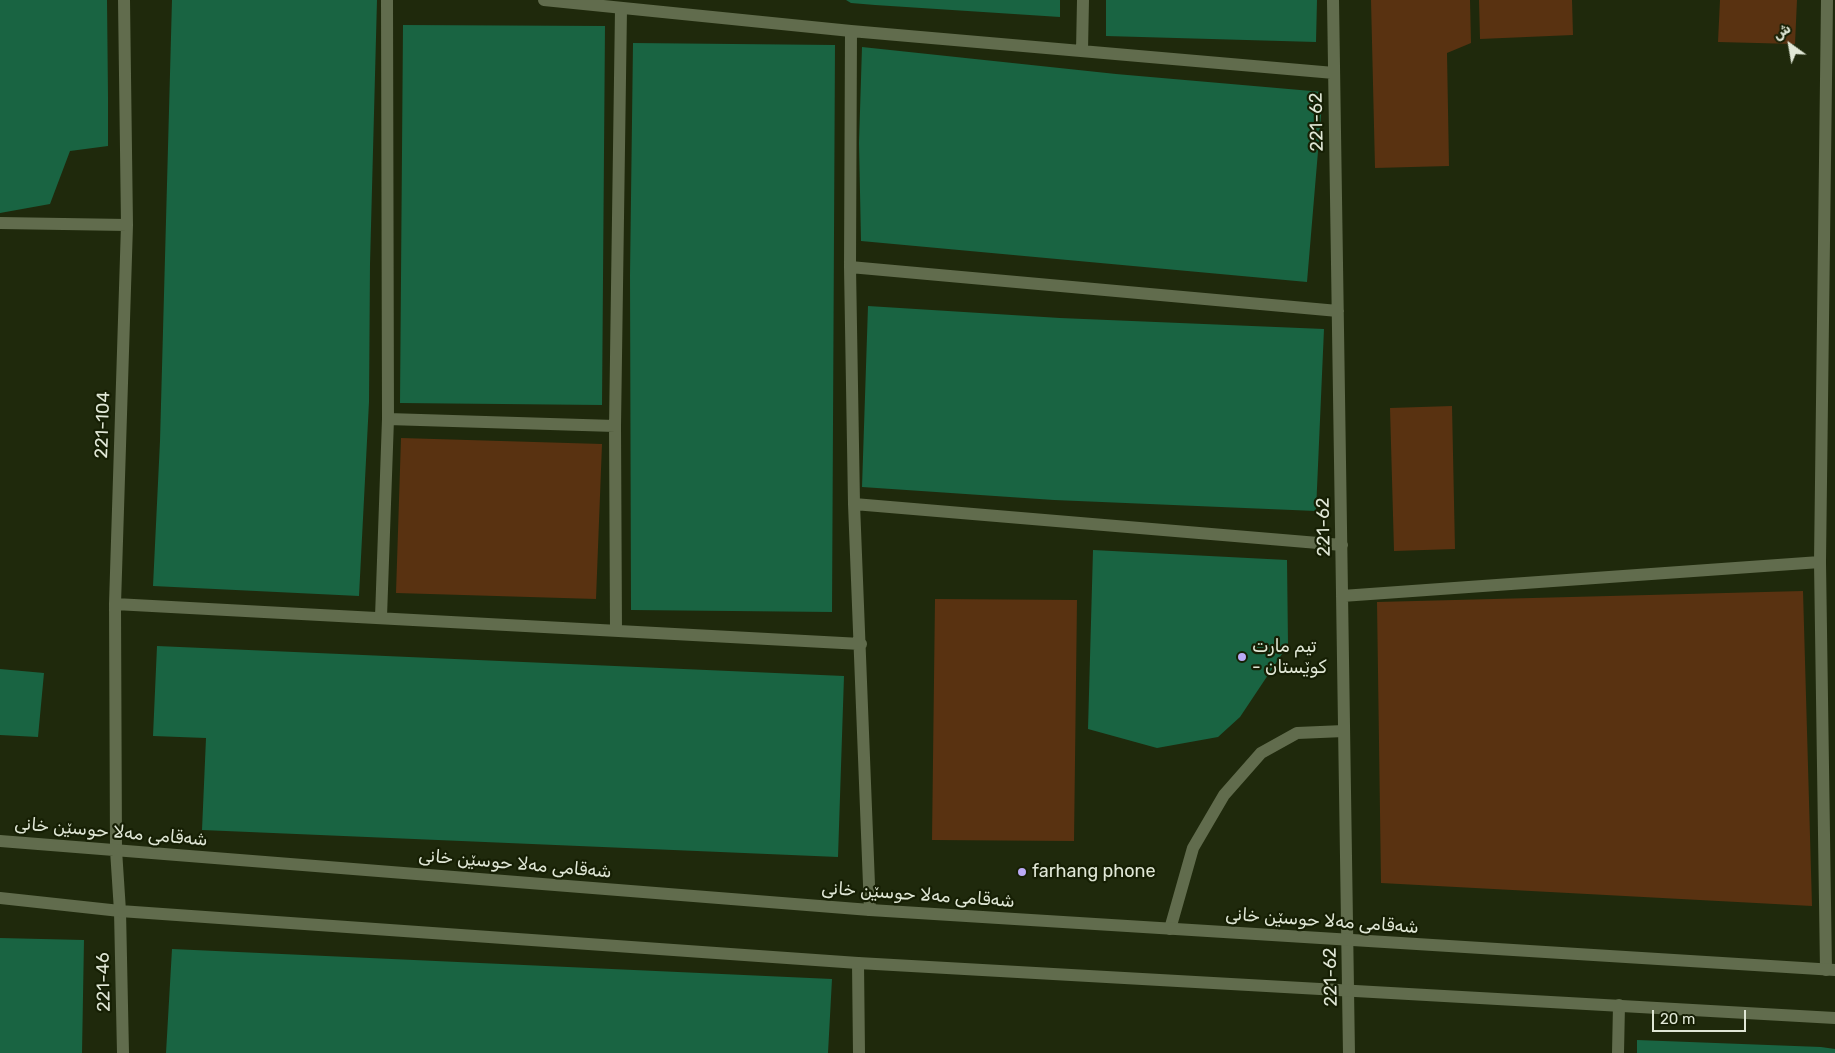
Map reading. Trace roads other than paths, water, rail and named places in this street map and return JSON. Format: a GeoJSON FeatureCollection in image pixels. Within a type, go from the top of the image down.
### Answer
{"type":"FeatureCollection","features":[{"type":"Feature","properties":{"kind":"street","name":"221-104"},"geometry":{"type":"LineString","coordinates":[[116,850],[115,604],[127,224],[124,0]]}},
{"type":"Feature","properties":{"kind":"street"},"geometry":{"type":"LineString","coordinates":[[381,617],[388,419],[387,0]]}},
{"type":"Feature","properties":{"kind":"street"},"geometry":{"type":"LineString","coordinates":[[544,0],[621,10],[1334,73]]}},
{"type":"Feature","properties":{"kind":"street"},"geometry":{"type":"LineString","coordinates":[[1082,51],[1083,0]]}},
{"type":"Feature","properties":{"kind":"street","name":"221-62"},"geometry":{"type":"LineString","coordinates":[[1333,0],[1350,1053]]}},
{"type":"Feature","properties":{"kind":"street"},"geometry":{"type":"LineString","coordinates":[[1827,0],[1830,134],[1820,562],[1830,970]]}},
{"type":"Feature","properties":{"kind":"street"},"geometry":{"type":"LineString","coordinates":[[616,631],[615,426],[621,10]]}},
{"type":"Feature","properties":{"kind":"street"},"geometry":{"type":"LineString","coordinates":[[851,31],[850,268],[854,504],[870,910]]}},
{"type":"Feature","properties":{"kind":"street"},"geometry":{"type":"LineString","coordinates":[[0,224],[127,224]]}},
{"type":"Feature","properties":{"kind":"street"},"geometry":{"type":"LineString","coordinates":[[850,268],[1338,311]]}},
{"type":"Feature","properties":{"kind":"street"},"geometry":{"type":"LineString","coordinates":[[388,419],[615,426]]}},
{"type":"Feature","properties":{"kind":"street"},"geometry":{"type":"LineString","coordinates":[[854,504],[1342,545]]}},
{"type":"Feature","properties":{"kind":"street"},"geometry":{"type":"LineString","coordinates":[[1342,596],[1820,562]]}},
{"type":"Feature","properties":{"kind":"street"},"geometry":{"type":"LineString","coordinates":[[115,604],[861,644]]}},
{"type":"Feature","properties":{"kind":"street"},"geometry":{"type":"LineString","coordinates":[[1170,929],[1193,848],[1230,788],[1261,753],[1297,734],[1344,731]]}},
{"type":"Feature","properties":{"kind":"street","name":"شەقامی مەلا حوسێن خانی"},"geometry":{"type":"LineString","coordinates":[[0,841],[870,910],[1830,970]]}},
{"type":"Feature","properties":{"kind":"street","name":"221-46"},"geometry":{"type":"LineString","coordinates":[[116,850],[120,911],[123,1053]]}},
{"type":"Feature","properties":{"kind":"street"},"geometry":{"type":"LineString","coordinates":[[0,898],[120,911],[858,963],[1835,1018]]}},
{"type":"Feature","properties":{"kind":"street"},"geometry":{"type":"LineString","coordinates":[[858,963],[859,1053]]}},
{"type":"Feature","properties":{"kind":"street"},"geometry":{"type":"LineString","coordinates":[[1618,1053],[1619,1005]]}},
{"type":"Feature","properties":{"kind":"place","name":"تیم مارت - کوێستان"},"geometry":{"type":"Point","coordinates":[1242,657]}},
{"type":"Feature","properties":{"kind":"place","name":"farhang phone"},"geometry":{"type":"Point","coordinates":[1022,872]}}]}
